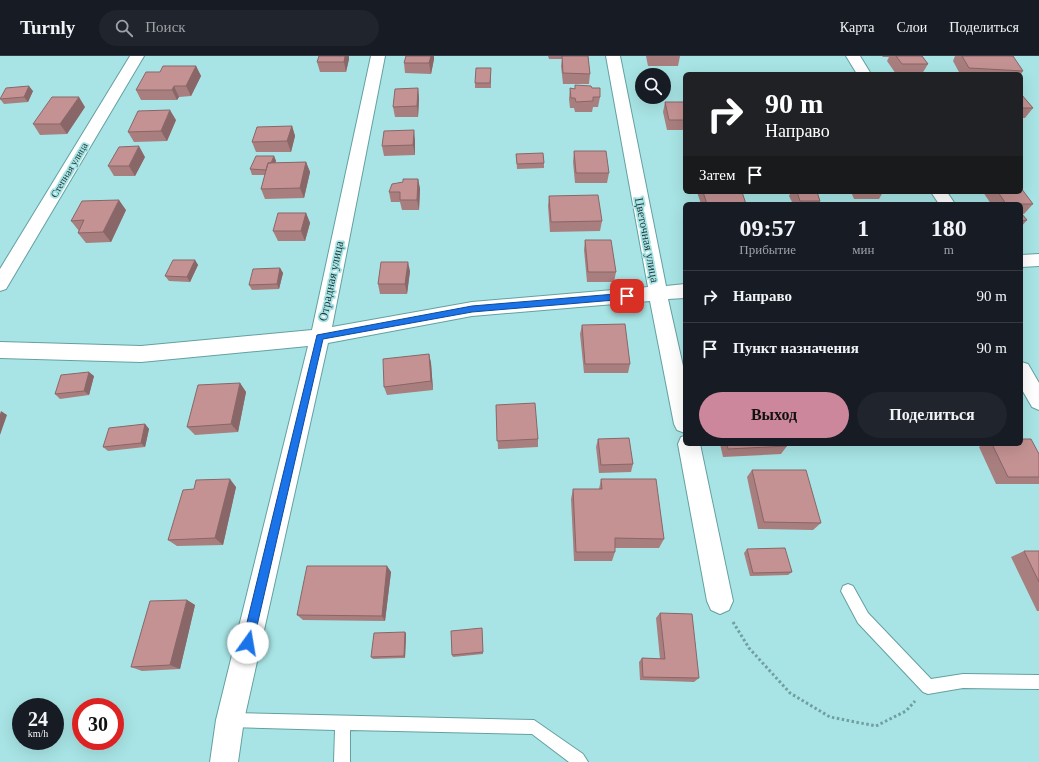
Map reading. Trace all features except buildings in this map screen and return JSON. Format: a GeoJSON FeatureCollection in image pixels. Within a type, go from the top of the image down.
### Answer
{"type":"FeatureCollection","features":[{"type":"Feature","properties":{"kind":"street","name":"Степная улица"},"geometry":{"type":"LineString","coordinates":[[0,284],[137,56]]}},
{"type":"Feature","properties":{"kind":"street","name":"Отрадная улица"},"geometry":{"type":"LineString","coordinates":[[224,762],[230,720],[320,337],[378,56]]}},
{"type":"Feature","properties":{"kind":"street","name":"Цветочная улица"},"geometry":{"type":"LineString","coordinates":[[613,56],[658,294],[683,414]]}},
{"type":"Feature","properties":{"kind":"street"},"geometry":{"type":"LineString","coordinates":[[853,56],[863,72]]}},
{"type":"Feature","properties":{"kind":"street"},"geometry":{"type":"LineString","coordinates":[[1023,261],[1039,260]]}},
{"type":"Feature","properties":{"kind":"street"},"geometry":{"type":"LineString","coordinates":[[0,350],[141,354],[320,337],[472,309],[683,292]]}},
{"type":"Feature","properties":{"kind":"street"},"geometry":{"type":"LineString","coordinates":[[1023,373],[1039,401]]}},
{"type":"Feature","properties":{"kind":"street"},"geometry":{"type":"LineString","coordinates":[[689,446],[720,601]]}},
{"type":"Feature","properties":{"kind":"lane"},"geometry":{"type":"LineString","coordinates":[[848,591],[863,618],[928,687],[963,681],[1039,682]]}},
{"type":"Feature","properties":{"kind":"lane"},"geometry":{"type":"LineString","coordinates":[[230,720],[534,727],[580,762]]}},
{"type":"Feature","properties":{"kind":"lane"},"geometry":{"type":"LineString","coordinates":[[342,762],[343,722]]}},
{"type":"Feature","properties":{"kind":"path"},"geometry":{"type":"LineString","coordinates":[[720,601],[749,648],[790,693],[830,717],[876,726],[906,711],[928,687]]}},
{"type":"Feature","properties":{"kind":"route"},"geometry":{"type":"LineString","coordinates":[[248,643],[320,337],[472,309],[627,296]]}}]}
